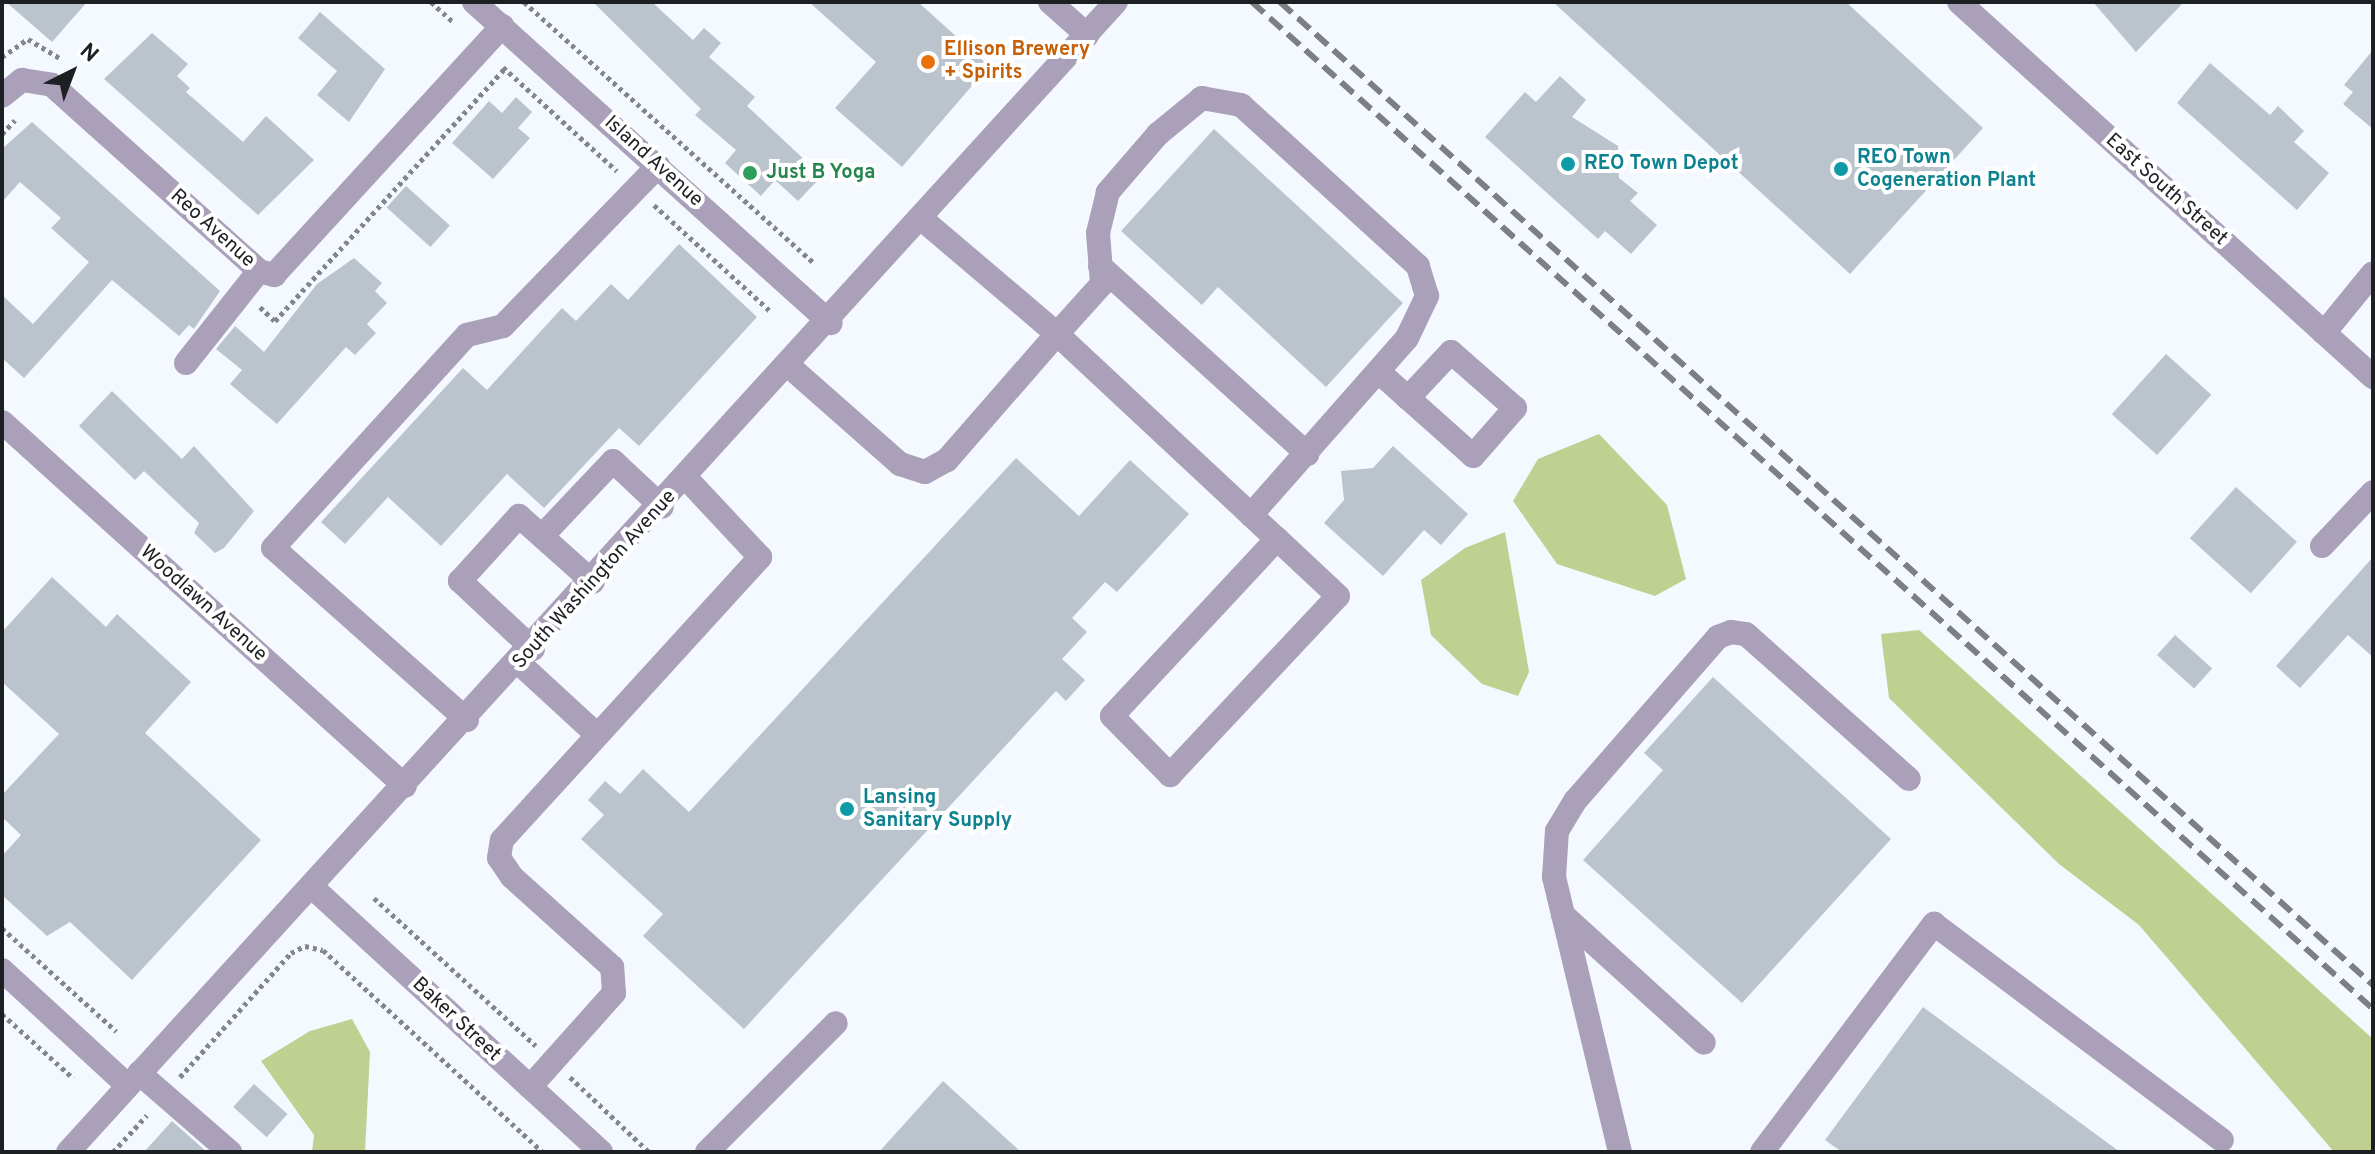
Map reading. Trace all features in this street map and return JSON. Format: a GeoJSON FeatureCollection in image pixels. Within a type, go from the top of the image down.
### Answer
{"type":"FeatureCollection","features":[{"type":"Feature","properties":{"kind":"street","name":"Island Avenue"},"geometry":{"type":"LineString","coordinates":[[474,2],[831,323]]}},
{"type":"Feature","properties":{"kind":"street"},"geometry":{"type":"LineString","coordinates":[[1050,2],[1087,35]]}},
{"type":"Feature","properties":{"kind":"street","name":"South Washington Avenue"},"geometry":{"type":"LineString","coordinates":[[68,1152],[831,323],[1116,2]]}},
{"type":"Feature","properties":{"kind":"street","name":"East South Street"},"geometry":{"type":"LineString","coordinates":[[1959,2],[2373,377]]}},
{"type":"Feature","properties":{"kind":"street","name":"Reo Avenue"},"geometry":{"type":"LineString","coordinates":[[2,96],[22,80],[52,85],[259,271],[274,275],[285,267],[502,26]]}},
{"type":"Feature","properties":{"kind":"street"},"geometry":{"type":"LineString","coordinates":[[790,367],[900,464],[925,472],[947,460],[1102,284],[1098,233],[1108,192],[1158,134],[1202,98],[1241,105],[1418,266],[1427,296],[1379,372],[1251,515]]}},
{"type":"Feature","properties":{"kind":"street"},"geometry":{"type":"LineString","coordinates":[[467,720],[273,548],[467,335],[503,326],[658,166]]}},
{"type":"Feature","properties":{"kind":"street"},"geometry":{"type":"LineString","coordinates":[[922,219],[1057,334],[1277,539],[1338,596],[1170,775],[1112,716],[1277,539]]}},
{"type":"Feature","properties":{"kind":"street"},"geometry":{"type":"LineString","coordinates":[[1100,266],[1307,454]]}},
{"type":"Feature","properties":{"kind":"street"},"geometry":{"type":"LineString","coordinates":[[186,363],[247,295],[259,271]]}},
{"type":"Feature","properties":{"kind":"street"},"geometry":{"type":"LineString","coordinates":[[2324,333],[2373,273]]}},
{"type":"Feature","properties":{"kind":"street"},"geometry":{"type":"LineString","coordinates":[[1379,372],[1408,398]]}},
{"type":"Feature","properties":{"kind":"street","name":"Woodlawn Avenue"},"geometry":{"type":"LineString","coordinates":[[2,422],[405,786]]}},
{"type":"Feature","properties":{"kind":"street"},"geometry":{"type":"LineString","coordinates":[[542,536],[613,461],[662,507]]}},
{"type":"Feature","properties":{"kind":"street"},"geometry":{"type":"LineString","coordinates":[[530,1087],[614,993],[612,967],[499,858],[510,827],[760,557],[687,479]]}},
{"type":"Feature","properties":{"kind":"street"},"geometry":{"type":"LineString","coordinates":[[2322,546],[2373,492]]}},
{"type":"Feature","properties":{"kind":"street"},"geometry":{"type":"LineString","coordinates":[[593,582],[519,516],[460,581],[596,734]]}},
{"type":"Feature","properties":{"kind":"street"},"geometry":{"type":"LineString","coordinates":[[1620,1152],[1563,915],[1552,855],[1557,831],[1718,637],[1731,632],[1746,634],[1909,779]]}},
{"type":"Feature","properties":{"kind":"street","name":"Baker Street"},"geometry":{"type":"LineString","coordinates":[[312,887],[601,1152]]}},
{"type":"Feature","properties":{"kind":"street"},"geometry":{"type":"LineString","coordinates":[[1563,915],[1704,1043]]}},
{"type":"Feature","properties":{"kind":"street"},"geometry":{"type":"LineString","coordinates":[[1762,1152],[1934,924],[2222,1140]]}},
{"type":"Feature","properties":{"kind":"street"},"geometry":{"type":"LineString","coordinates":[[2,970],[133,1079],[164,1096],[230,1152]]}},
{"type":"Feature","properties":{"kind":"street"},"geometry":{"type":"LineString","coordinates":[[707,1152],[836,1023]]}},
{"type":"Feature","properties":{"kind":"path"},"geometry":{"type":"LineString","coordinates":[[431,2],[770,311]]}},
{"type":"Feature","properties":{"kind":"path"},"geometry":{"type":"LineString","coordinates":[[524,2],[814,263]]}},
{"type":"Feature","properties":{"kind":"path"},"geometry":{"type":"LineString","coordinates":[[2,57],[28,39],[70,67]]}},
{"type":"Feature","properties":{"kind":"path"},"geometry":{"type":"LineString","coordinates":[[247,295],[275,321],[504,69]]}},
{"type":"Feature","properties":{"kind":"path"},"geometry":{"type":"LineString","coordinates":[[2,134],[21,113]]}},
{"type":"Feature","properties":{"kind":"path"},"geometry":{"type":"LineString","coordinates":[[374,898],[649,1152]]}},
{"type":"Feature","properties":{"kind":"path"},"geometry":{"type":"LineString","coordinates":[[2,928],[116,1031]]}},
{"type":"Feature","properties":{"kind":"path"},"geometry":{"type":"LineString","coordinates":[[113,1152],[291,953],[305,946],[323,950],[543,1152]]}},
{"type":"Feature","properties":{"kind":"path"},"geometry":{"type":"LineString","coordinates":[[2,1014],[73,1078]]}},
{"type":"Feature","properties":{"kind":"green space"},"geometry":{"type":"Polygon","coordinates":[[[1599,434],[1667,505],[1686,579],[1655,596],[1557,564],[1513,501],[1538,459],[1599,434]]]}},
{"type":"Feature","properties":{"kind":"green space"},"geometry":{"type":"Polygon","coordinates":[[[1505,532],[1529,672],[1518,696],[1482,684],[1431,635],[1421,580],[1465,548],[1505,532]]]}},
{"type":"Feature","properties":{"kind":"green space"},"geometry":{"type":"Polygon","coordinates":[[[1919,630],[2373,1039],[2373,1152],[2334,1152],[2139,925],[2059,864],[1889,698],[1881,634],[1919,630]]]}},
{"type":"Feature","properties":{"kind":"green space"},"geometry":{"type":"Polygon","coordinates":[[[352,1019],[370,1052],[365,1152],[312,1152],[314,1135],[261,1061],[310,1031],[352,1019]]]}},
{"type":"Feature","properties":{"kind":"building"},"geometry":{"type":"Polygon","coordinates":[[[6,2],[87,2],[52,42],[6,2]]]}},
{"type":"Feature","properties":{"kind":"building"},"geometry":{"type":"Polygon","coordinates":[[[593,2],[652,2],[693,40],[704,28],[721,43],[709,57],[755,97],[747,106],[822,176],[798,201],[775,180],[761,196],[725,163],[736,150],[695,115],[701,109],[593,2]]]}},
{"type":"Feature","properties":{"kind":"building"},"geometry":{"type":"Polygon","coordinates":[[[809,2],[918,2],[989,66],[902,167],[835,108],[876,62],[809,2]]]}},
{"type":"Feature","properties":{"kind":"building","name":"REO Town Cogeneration Plant"},"geometry":{"type":"Polygon","coordinates":[[[1553,2],[1846,2],[1983,128],[1850,274],[1553,2]]]}},
{"type":"Feature","properties":{"kind":"building"},"geometry":{"type":"Polygon","coordinates":[[[2093,2],[2184,2],[2136,52],[2093,2]]]}},
{"type":"Feature","properties":{"kind":"building"},"geometry":{"type":"Polygon","coordinates":[[[320,12],[385,69],[349,122],[317,95],[337,71],[298,38],[320,12]]]}},
{"type":"Feature","properties":{"kind":"building"},"geometry":{"type":"Polygon","coordinates":[[[152,33],[188,64],[177,76],[190,88],[186,92],[243,142],[266,116],[314,160],[258,215],[104,79],[152,33]]]}},
{"type":"Feature","properties":{"kind":"building"},"geometry":{"type":"Polygon","coordinates":[[[2373,50],[2373,129],[2343,104],[2353,92],[2344,85],[2373,50]]]}},
{"type":"Feature","properties":{"kind":"building"},"geometry":{"type":"Polygon","coordinates":[[[2210,63],[2270,115],[2278,106],[2304,131],[2294,142],[2329,173],[2297,210],[2177,103],[2210,63]]]}},
{"type":"Feature","properties":{"kind":"building","name":"REO Town Depot"},"geometry":{"type":"Polygon","coordinates":[[[1560,76],[1586,100],[1572,117],[1618,146],[1619,178],[1638,193],[1630,201],[1657,225],[1631,254],[1605,231],[1598,239],[1485,137],[1525,92],[1536,102],[1560,76]]]}},
{"type":"Feature","properties":{"kind":"building"},"geometry":{"type":"Polygon","coordinates":[[[516,97],[532,112],[518,128],[530,138],[493,179],[452,143],[489,101],[502,113],[516,97]]]}},
{"type":"Feature","properties":{"kind":"building"},"geometry":{"type":"Polygon","coordinates":[[[32,122],[220,291],[194,329],[189,325],[179,336],[112,280],[24,378],[2,358],[2,295],[33,324],[89,262],[51,228],[61,218],[20,182],[2,202],[2,149],[32,122]]]}},
{"type":"Feature","properties":{"kind":"building"},"geometry":{"type":"Polygon","coordinates":[[[1214,129],[1403,303],[1326,387],[1218,287],[1202,305],[1121,231],[1214,129]]]}},
{"type":"Feature","properties":{"kind":"building"},"geometry":{"type":"Polygon","coordinates":[[[406,186],[450,225],[430,247],[387,208],[406,186]]]}},
{"type":"Feature","properties":{"kind":"building"},"geometry":{"type":"Polygon","coordinates":[[[679,244],[757,317],[639,446],[619,428],[544,508],[507,474],[441,546],[388,497],[345,544],[321,522],[463,368],[487,390],[562,308],[576,321],[611,284],[628,300],[679,244]]]}},
{"type":"Feature","properties":{"kind":"building"},"geometry":{"type":"Polygon","coordinates":[[[354,258],[382,283],[375,291],[387,303],[367,324],[376,333],[355,355],[346,347],[277,424],[230,384],[242,370],[216,349],[235,326],[264,352],[317,284],[354,258]]]}},
{"type":"Feature","properties":{"kind":"building"},"geometry":{"type":"Polygon","coordinates":[[[2166,354],[2211,395],[2157,455],[2112,414],[2166,354]]]}},
{"type":"Feature","properties":{"kind":"building"},"geometry":{"type":"Polygon","coordinates":[[[112,391],[182,459],[194,446],[254,511],[224,548],[215,553],[194,533],[199,523],[144,471],[135,480],[79,426],[112,391]]]}},
{"type":"Feature","properties":{"kind":"building"},"geometry":{"type":"Polygon","coordinates":[[[1393,446],[1468,514],[1441,545],[1424,530],[1383,576],[1324,523],[1344,500],[1341,471],[1373,468],[1393,446]]]}},
{"type":"Feature","properties":{"kind":"building","name":"Lansing Sanitary Supply"},"geometry":{"type":"Polygon","coordinates":[[[1016,458],[1079,516],[1130,460],[1189,514],[1117,592],[1105,582],[1072,618],[1087,632],[1062,659],[1085,680],[1066,701],[1056,691],[744,1029],[643,936],[663,914],[581,839],[604,815],[588,800],[605,781],[620,794],[643,769],[689,812],[1016,458]]]}},
{"type":"Feature","properties":{"kind":"building"},"geometry":{"type":"Polygon","coordinates":[[[2236,487],[2297,542],[2251,593],[2190,538],[2236,487]]]}},
{"type":"Feature","properties":{"kind":"building"},"geometry":{"type":"Polygon","coordinates":[[[2373,557],[2373,657],[2348,635],[2300,688],[2276,666],[2373,557]]]}},
{"type":"Feature","properties":{"kind":"building"},"geometry":{"type":"Polygon","coordinates":[[[52,577],[106,627],[117,614],[191,682],[145,733],[261,840],[132,980],[70,922],[47,936],[2,895],[2,856],[21,835],[2,817],[2,795],[59,734],[2,682],[2,632],[52,577]]]}},
{"type":"Feature","properties":{"kind":"building"},"geometry":{"type":"Polygon","coordinates":[[[2175,635],[2212,668],[2194,689],[2157,655],[2175,635]]]}},
{"type":"Feature","properties":{"kind":"building"},"geometry":{"type":"Polygon","coordinates":[[[1713,677],[1891,839],[1742,1003],[1583,860],[1663,770],[1644,753],[1713,677]]]}},
{"type":"Feature","properties":{"kind":"building"},"geometry":{"type":"Polygon","coordinates":[[[1923,1007],[2120,1152],[1842,1152],[1825,1140],[1923,1007]]]}},
{"type":"Feature","properties":{"kind":"building"},"geometry":{"type":"Polygon","coordinates":[[[943,1081],[1021,1152],[879,1152],[943,1081]]]}},
{"type":"Feature","properties":{"kind":"building"},"geometry":{"type":"Polygon","coordinates":[[[254,1084],[287,1114],[267,1137],[233,1107],[254,1084]]]}},
{"type":"Feature","properties":{"kind":"building"},"geometry":{"type":"Polygon","coordinates":[[[172,1121],[207,1152],[144,1152],[172,1121]]]}},
{"type":"Feature","properties":{"kind":"railway"},"geometry":{"type":"LineString","coordinates":[[1252,2],[2373,1009]]}},
{"type":"Feature","properties":{"kind":"railway"},"geometry":{"type":"LineString","coordinates":[[1280,2],[2373,985]]}},
{"type":"Feature","properties":{"kind":"place","name":"Ellison Brewery + Spirits"},"geometry":{"type":"Point","coordinates":[928,62]}},
{"type":"Feature","properties":{"kind":"place","name":"REO Town Depot"},"geometry":{"type":"Point","coordinates":[1568,164]}},
{"type":"Feature","properties":{"kind":"place","name":"REO Town Cogeneration Plant"},"geometry":{"type":"Point","coordinates":[1841,169]}},
{"type":"Feature","properties":{"kind":"place","name":"Just B Yoga"},"geometry":{"type":"Point","coordinates":[750,173]}},
{"type":"Feature","properties":{"kind":"place","name":"Lansing Sanitary Supply"},"geometry":{"type":"Point","coordinates":[847,809]}}]}
